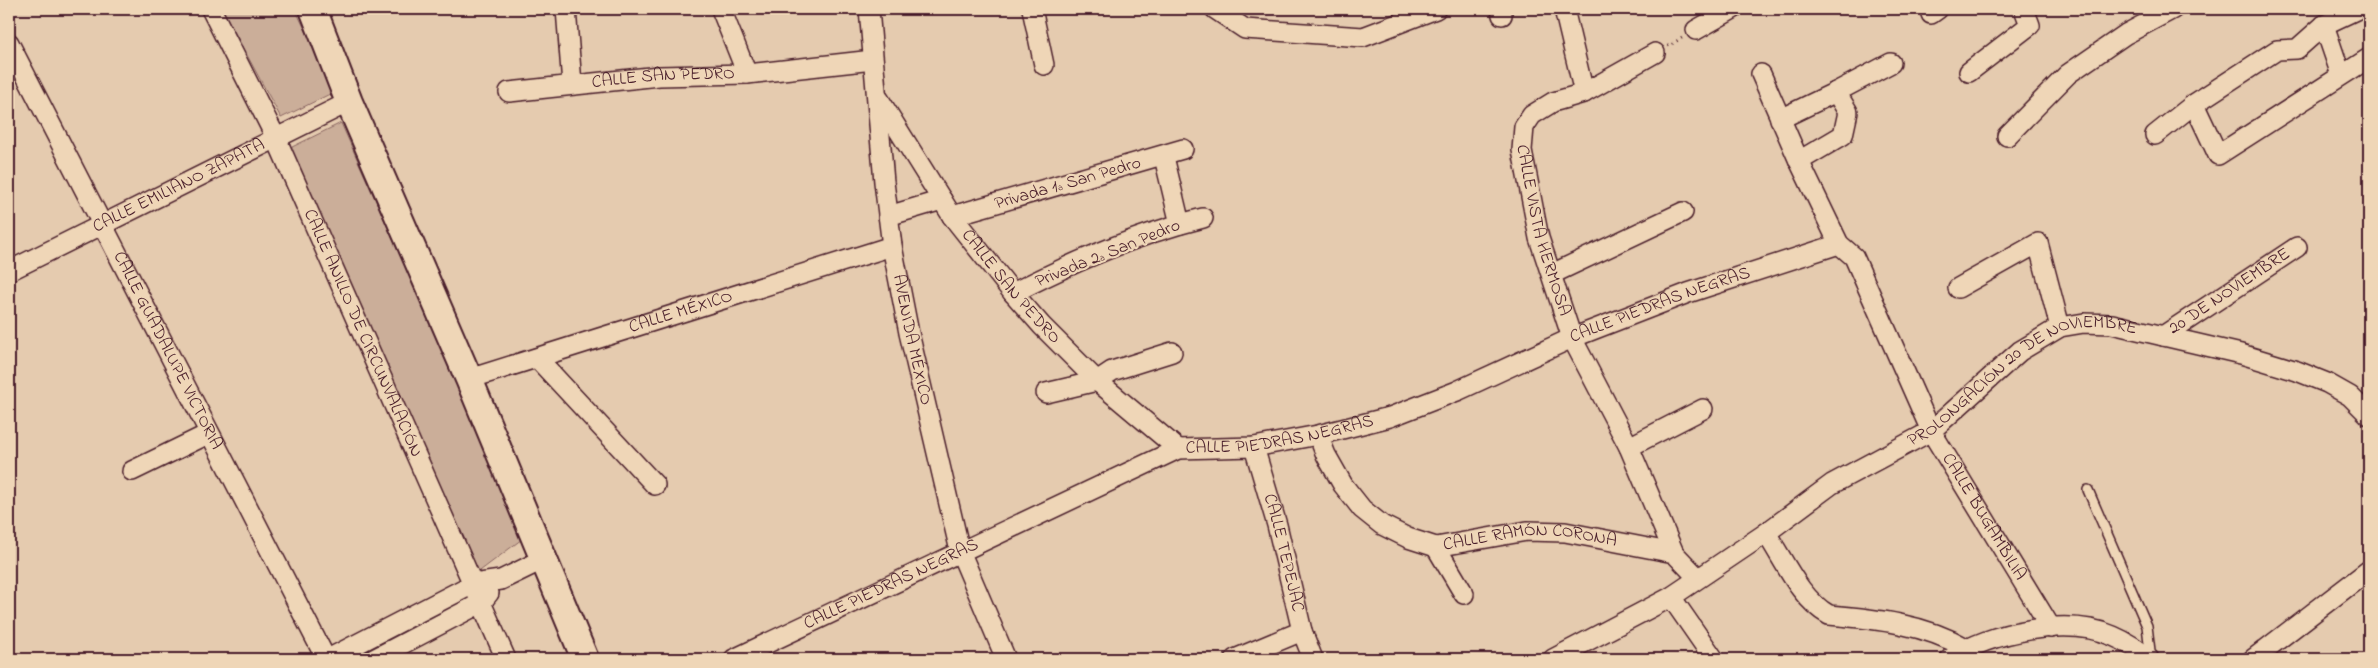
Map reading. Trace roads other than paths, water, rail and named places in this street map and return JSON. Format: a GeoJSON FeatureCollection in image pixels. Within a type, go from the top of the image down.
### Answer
{"type":"FeatureCollection","features":[{"type":"Feature","properties":{"kind":"street","name":"CALLE ANILLO DE CIRCUNVALACIÓN"},"geometry":{"type":"LineString","coordinates":[[211,9],[276,138],[506,659]]}},
{"type":"Feature","properties":{"kind":"street"},"geometry":{"type":"LineString","coordinates":[[313,9],[349,102],[469,379],[542,560],[585,659]]}},
{"type":"Feature","properties":{"kind":"street"},"geometry":{"type":"LineString","coordinates":[[566,9],[572,84]]}},
{"type":"Feature","properties":{"kind":"street"},"geometry":{"type":"LineString","coordinates":[[721,9],[747,74]]}},
{"type":"Feature","properties":{"kind":"street","name":"AVENIDA MÉXICO"},"geometry":{"type":"LineString","coordinates":[[869,9],[888,216],[909,333],[960,551],[1006,659]]}},
{"type":"Feature","properties":{"kind":"street"},"geometry":{"type":"LineString","coordinates":[[1032,9],[1044,65]]}},
{"type":"Feature","properties":{"kind":"street"},"geometry":{"type":"LineString","coordinates":[[1215,9],[1246,29],[1363,37],[1436,9]]}},
{"type":"Feature","properties":{"kind":"street"},"geometry":{"type":"LineString","coordinates":[[1564,9],[1584,93]]}},
{"type":"Feature","properties":{"kind":"street"},"geometry":{"type":"LineString","coordinates":[[1696,30],[1733,9]]}},
{"type":"Feature","properties":{"kind":"street"},"geometry":{"type":"LineString","coordinates":[[1969,72],[2030,25],[2024,9]]}},
{"type":"Feature","properties":{"kind":"street"},"geometry":{"type":"LineString","coordinates":[[2007,136],[2068,74],[2126,34],[2173,9]]}},
{"type":"Feature","properties":{"kind":"street"},"geometry":{"type":"LineString","coordinates":[[2155,136],[2194,104],[2277,50],[2297,49],[2324,25],[2358,9]]}},
{"type":"Feature","properties":{"kind":"street"},"geometry":{"type":"LineString","coordinates":[[2324,25],[2341,76]]}},
{"type":"Feature","properties":{"kind":"street","name":"CALLE GUADALUPE VICTORIA"},"geometry":{"type":"LineString","coordinates":[[9,43],[102,222],[208,434],[327,659]]}},
{"type":"Feature","properties":{"kind":"street","name":"CALLE VISTA HERMOSA"},"geometry":{"type":"LineString","coordinates":[[1655,53],[1584,93],[1553,102],[1532,115],[1524,127],[1522,150],[1539,238],[1572,338],[1629,447],[1674,553],[1698,578]]}},
{"type":"Feature","properties":{"kind":"street"},"geometry":{"type":"LineString","coordinates":[[2194,104],[2218,155],[2369,58]]}},
{"type":"Feature","properties":{"kind":"street","name":"CALLE SAN PEDRO"},"geometry":{"type":"LineString","coordinates":[[509,92],[659,76],[747,74],[873,60]]}},
{"type":"Feature","properties":{"kind":"street"},"geometry":{"type":"LineString","coordinates":[[1780,119],[1891,63]]}},
{"type":"Feature","properties":{"kind":"street","name":"CALLE BUGAMBILIA"},"geometry":{"type":"LineString","coordinates":[[1761,74],[1799,161],[1839,244],[1854,258],[1931,431],[2051,628]]}},
{"type":"Feature","properties":{"kind":"street"},"geometry":{"type":"LineString","coordinates":[[1799,161],[1843,135],[1848,112],[1836,92]]}},
{"type":"Feature","properties":{"kind":"street","name":"CALLE SAN PEDRO"},"geometry":{"type":"LineString","coordinates":[[876,95],[952,216],[1013,293],[1042,326],[1097,381],[1178,449]]}},
{"type":"Feature","properties":{"kind":"street","name":"CALLE EMILIANO ZAPATA"},"geometry":{"type":"LineString","coordinates":[[9,270],[102,222],[349,102]]}},
{"type":"Feature","properties":{"kind":"street","name":"Privada 1ª San Pedro"},"geometry":{"type":"LineString","coordinates":[[952,216],[1164,157],[1183,149]]}},
{"type":"Feature","properties":{"kind":"street"},"geometry":{"type":"LineString","coordinates":[[1164,157],[1180,224]]}},
{"type":"Feature","properties":{"kind":"street"},"geometry":{"type":"LineString","coordinates":[[888,216],[942,200]]}},
{"type":"Feature","properties":{"kind":"street"},"geometry":{"type":"LineString","coordinates":[[1552,274],[1682,212]]}},
{"type":"Feature","properties":{"kind":"street","name":"Privada 2ª San Pedro"},"geometry":{"type":"LineString","coordinates":[[1013,293],[1061,269],[1180,224],[1203,218]]}},
{"type":"Feature","properties":{"kind":"street"},"geometry":{"type":"LineString","coordinates":[[1958,288],[2038,243],[2060,327]]}},
{"type":"Feature","properties":{"kind":"street","name":"CALLE PIEDRAS NEGRAS"},"geometry":{"type":"LineString","coordinates":[[734,659],[1178,449],[1254,446],[1318,435],[1390,416],[1457,391],[1572,338],[1688,293],[1839,244]]}},
{"type":"Feature","properties":{"kind":"street","name":"CALLE MÉXICO"},"geometry":{"type":"LineString","coordinates":[[469,379],[892,246]]}},
{"type":"Feature","properties":{"kind":"street","name":"20 DE NOVIEMBRE"},"geometry":{"type":"LineString","coordinates":[[2162,336],[2297,247]]}},
{"type":"Feature","properties":{"kind":"street","name":"PROLONGACIÓN 20 DE NOVIEMBRE"},"geometry":{"type":"LineString","coordinates":[[1553,659],[1671,597],[1766,533],[1832,484],[1931,431],[2020,351],[2060,327],[2084,323],[2112,324],[2241,354],[2297,371],[2350,396],[2369,415]]}},
{"type":"Feature","properties":{"kind":"street"},"geometry":{"type":"LineString","coordinates":[[1046,392],[1097,381],[1112,371],[1172,352]]}},
{"type":"Feature","properties":{"kind":"street"},"geometry":{"type":"LineString","coordinates":[[537,358],[655,485]]}},
{"type":"Feature","properties":{"kind":"street"},"geometry":{"type":"LineString","coordinates":[[1629,447],[1703,409]]}},
{"type":"Feature","properties":{"kind":"street"},"geometry":{"type":"LineString","coordinates":[[132,471],[208,434]]}},
{"type":"Feature","properties":{"kind":"street","name":"CALLE RAMÓN CORONA"},"geometry":{"type":"LineString","coordinates":[[1318,435],[1326,455],[1343,485],[1362,509],[1382,525],[1408,538],[1436,547],[1527,531],[1565,532],[1674,553]]}},
{"type":"Feature","properties":{"kind":"street","name":"CALLE TEPEJAC"},"geometry":{"type":"LineString","coordinates":[[1254,446],[1277,525],[1302,631],[1313,659]]}},
{"type":"Feature","properties":{"kind":"street"},"geometry":{"type":"LineString","coordinates":[[1766,533],[1807,596],[1819,609],[1829,614],[1909,626],[1945,636],[1966,648]]}},
{"type":"Feature","properties":{"kind":"street"},"geometry":{"type":"LineString","coordinates":[[1436,547],[1464,594]]}},
{"type":"Feature","properties":{"kind":"street"},"geometry":{"type":"LineString","coordinates":[[327,659],[473,584],[501,580],[542,560]]}},
{"type":"Feature","properties":{"kind":"street"},"geometry":{"type":"LineString","coordinates":[[2253,659],[2369,570]]}},
{"type":"Feature","properties":{"kind":"street"},"geometry":{"type":"LineString","coordinates":[[374,659],[481,603],[501,580]]}},
{"type":"Feature","properties":{"kind":"street"},"geometry":{"type":"LineString","coordinates":[[1671,597],[1714,659]]}},
{"type":"Feature","properties":{"kind":"street"},"geometry":{"type":"LineString","coordinates":[[1950,659],[1966,648],[2008,634],[2051,628],[2086,628],[2112,635],[2134,647],[2150,659]]}},
{"type":"Feature","properties":{"kind":"street"},"geometry":{"type":"LineString","coordinates":[[1235,659],[1302,631]]}},
{"type":"Feature","properties":{"kind":"lane"},"geometry":{"type":"LineString","coordinates":[[2088,490],[2147,626],[2150,659]]}}]}
